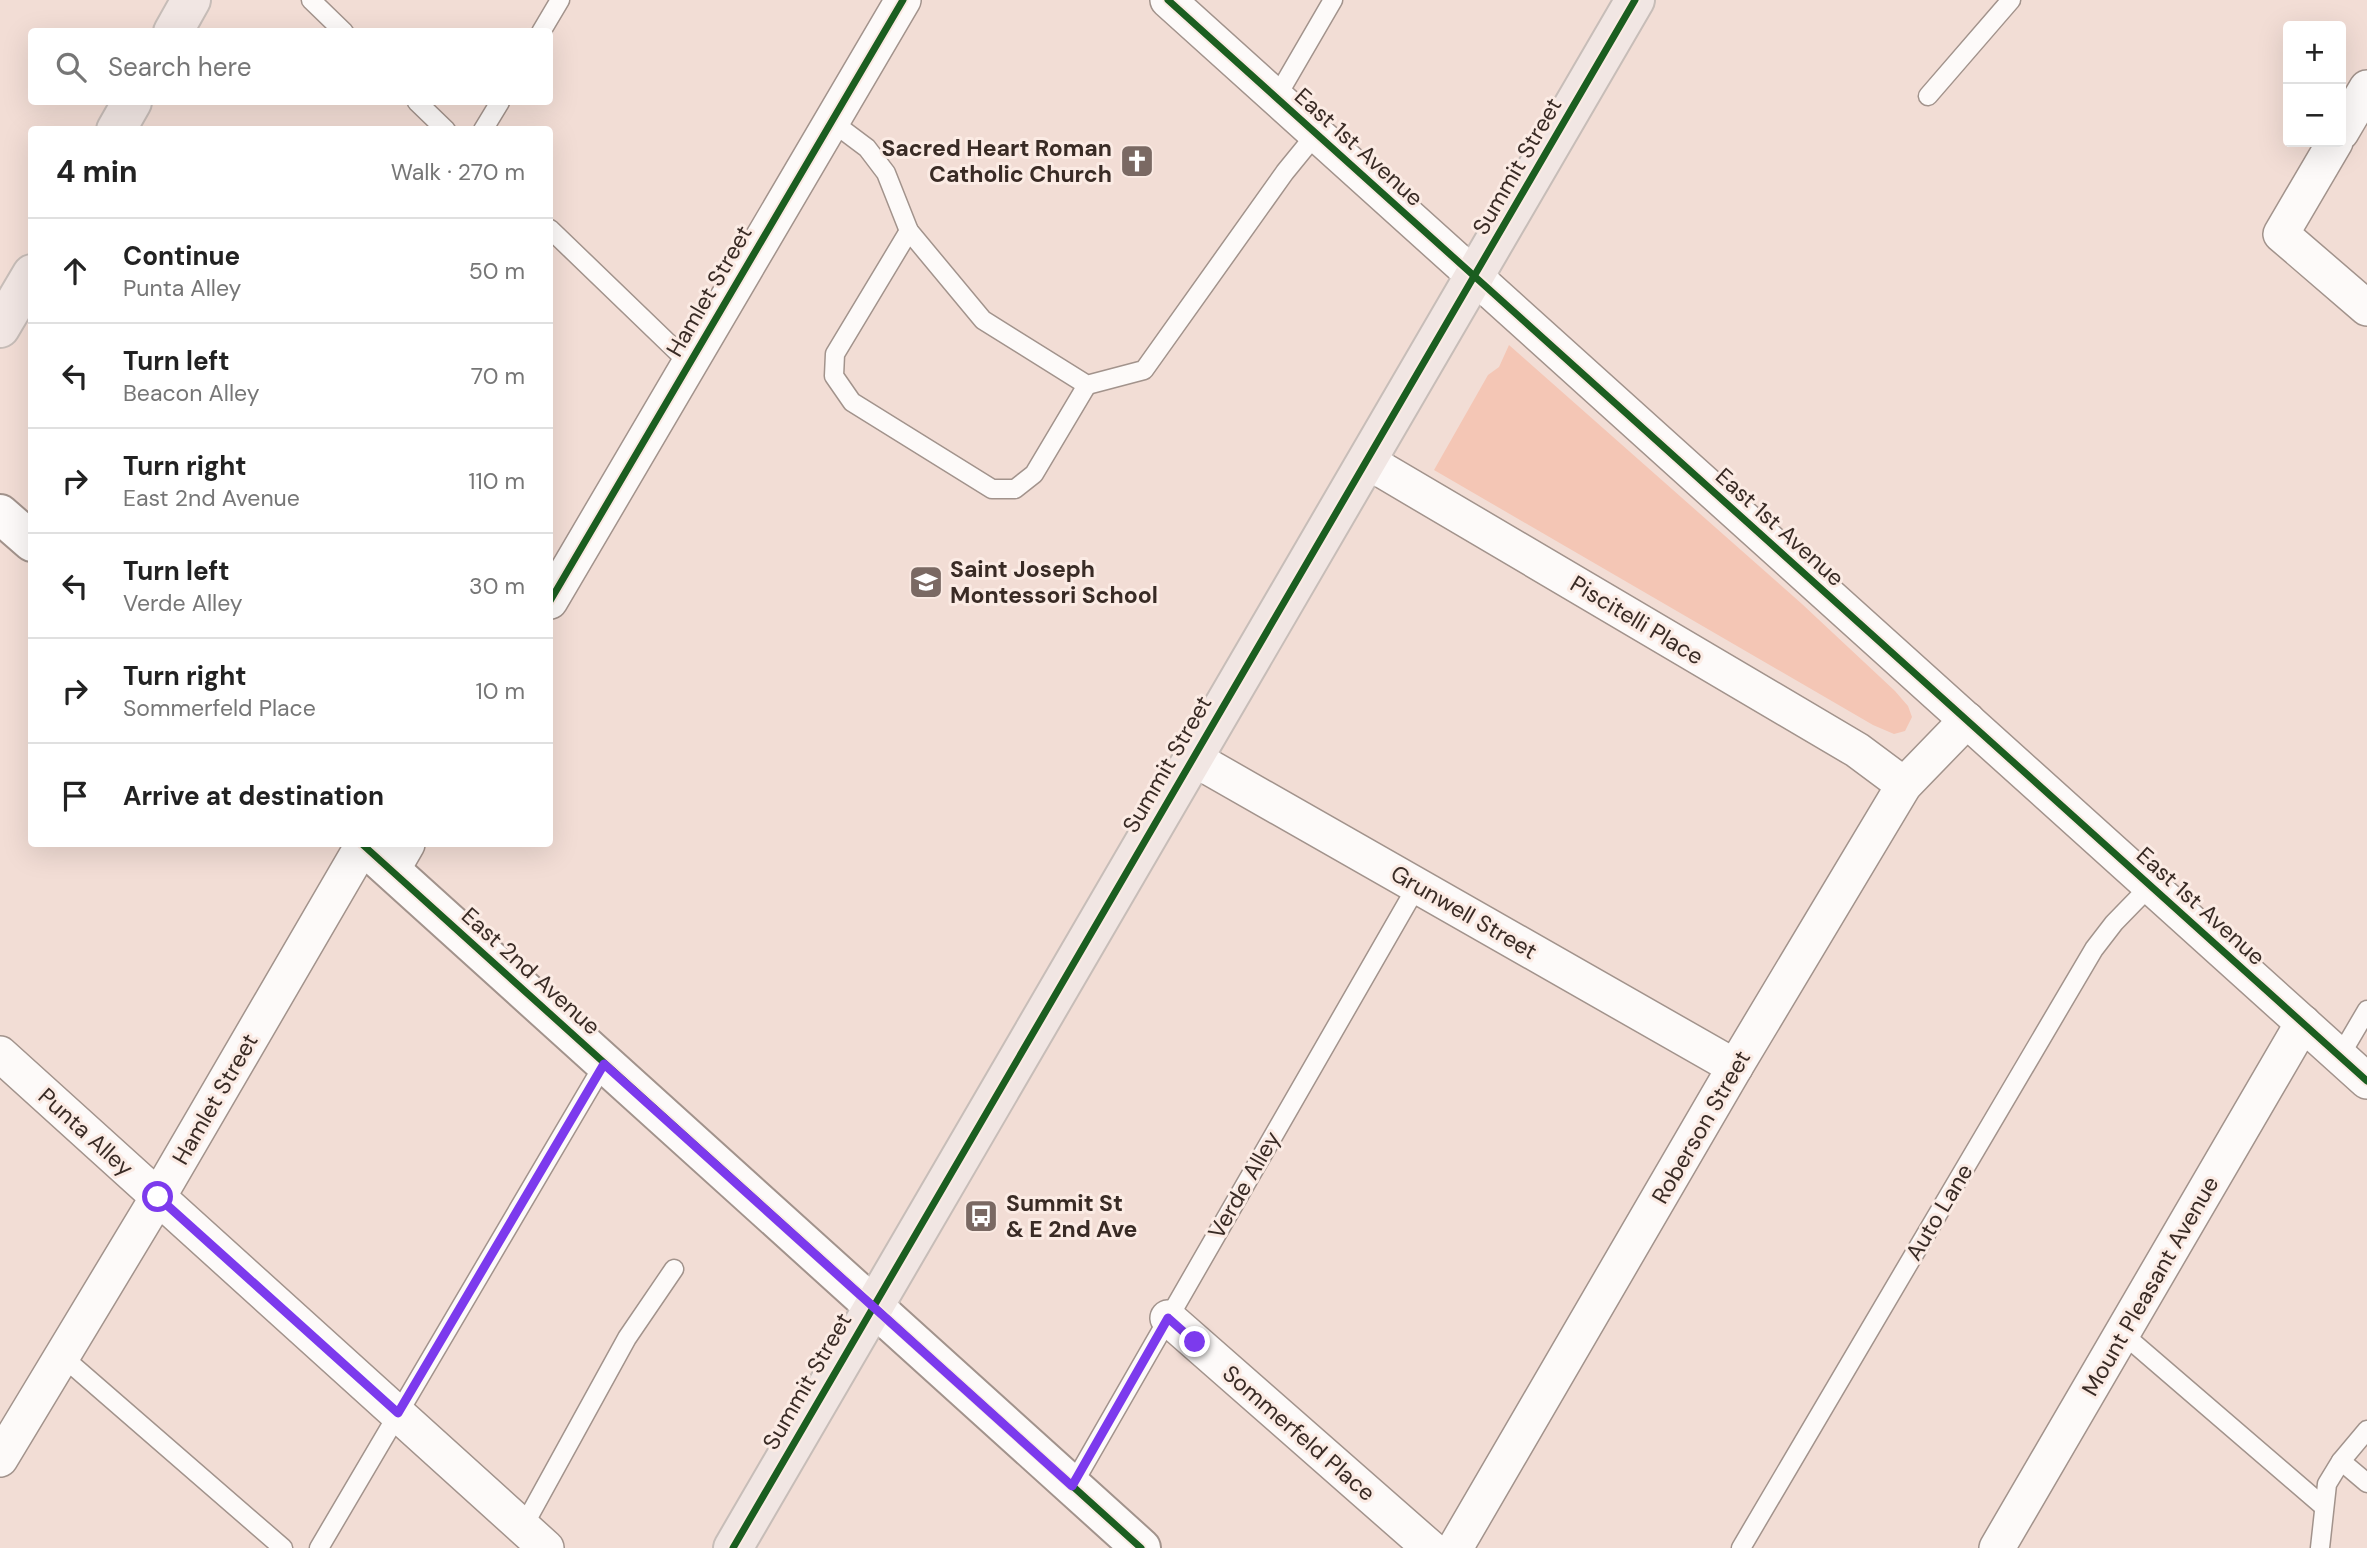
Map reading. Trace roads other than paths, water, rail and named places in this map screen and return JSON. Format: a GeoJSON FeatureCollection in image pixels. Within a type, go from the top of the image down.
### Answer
{"type":"FeatureCollection","features":[{"type":"Feature","properties":{"kind":"main road"},"geometry":{"type":"LineString","coordinates":[[175,28],[191,0]]}},
{"type":"Feature","properties":{"kind":"main road","name":"Summit Street"},"geometry":{"type":"LineString","coordinates":[[744,1543],[872,1306],[1635,0]]}},
{"type":"Feature","properties":{"kind":"main road"},"geometry":{"type":"LineString","coordinates":[[118,126],[130,105]]}},
{"type":"Feature","properties":{"kind":"main road"},"geometry":{"type":"LineString","coordinates":[[0,328],[28,281]]}},
{"type":"Feature","properties":{"kind":"street","name":"Hamlet Street"},"geometry":{"type":"LineString","coordinates":[[553,596],[903,0]]}},
{"type":"Feature","properties":{"kind":"street","name":"East 1st Avenue"},"geometry":{"type":"LineString","coordinates":[[1168,0],[2367,1081]]}},
{"type":"Feature","properties":{"kind":"street"},"geometry":{"type":"LineString","coordinates":[[2346,125],[2364,98]]}},
{"type":"Feature","properties":{"kind":"street"},"geometry":{"type":"LineString","coordinates":[[2332,147],[2281,234],[2367,308]]}},
{"type":"Feature","properties":{"kind":"street","name":"Piscitelli Place"},"geometry":{"type":"LineString","coordinates":[[1367,461],[1857,750],[1904,785]]}},
{"type":"Feature","properties":{"kind":"street"},"geometry":{"type":"LineString","coordinates":[[0,514],[28,538]]}},
{"type":"Feature","properties":{"kind":"street","name":"Roberson Street"},"geometry":{"type":"LineString","coordinates":[[1455,1548],[1735,1067],[1904,785],[1967,720]]}},
{"type":"Feature","properties":{"kind":"street","name":"Grunwell Street"},"geometry":{"type":"LineString","coordinates":[[1193,758],[1735,1067]]}},
{"type":"Feature","properties":{"kind":"street","name":"Hamlet Street"},"geometry":{"type":"LineString","coordinates":[[0,1459],[158,1197],[361,847]]}},
{"type":"Feature","properties":{"kind":"street","name":"East 2nd Avenue"},"geometry":{"type":"LineString","coordinates":[[371,847],[399,857],[604,1064],[1141,1548]]}},
{"type":"Feature","properties":{"kind":"street","name":"Mount Pleasant Avenue"},"geometry":{"type":"LineString","coordinates":[[1997,1548],[2303,1023]]}},
{"type":"Feature","properties":{"kind":"street","name":"Punta Alley"},"geometry":{"type":"LineString","coordinates":[[0,1054],[535,1538]]}},
{"type":"Feature","properties":{"kind":"street","name":"Sommerfeld Place"},"geometry":{"type":"LineString","coordinates":[[1168,1318],[1430,1548]]}},
{"type":"Feature","properties":{"kind":"lane"},"geometry":{"type":"LineString","coordinates":[[311,0],[340,28]]}},
{"type":"Feature","properties":{"kind":"lane"},"geometry":{"type":"LineString","coordinates":[[543,28],[560,0]]}},
{"type":"Feature","properties":{"kind":"lane"},"geometry":{"type":"LineString","coordinates":[[1276,98],[1333,0]]}},
{"type":"Feature","properties":{"kind":"lane"},"geometry":{"type":"LineString","coordinates":[[1928,96],[2011,0]]}},
{"type":"Feature","properties":{"kind":"lane"},"geometry":{"type":"LineString","coordinates":[[420,105],[442,126]]}},
{"type":"Feature","properties":{"kind":"lane"},"geometry":{"type":"LineString","coordinates":[[485,126],[498,105]]}},
{"type":"Feature","properties":{"kind":"lane"},"geometry":{"type":"LineString","coordinates":[[831,121],[867,148],[886,173],[909,231],[983,320],[1087,385]]}},
{"type":"Feature","properties":{"kind":"lane"},"geometry":{"type":"LineString","coordinates":[[909,231],[835,354],[834,376],[852,402],[992,489],[1016,489],[1034,474],[1087,385],[1144,370],[1285,172],[1316,134]]}},
{"type":"Feature","properties":{"kind":"lane"},"geometry":{"type":"LineString","coordinates":[[553,232],[689,363]]}},
{"type":"Feature","properties":{"kind":"lane","name":"Verde Alley"},"geometry":{"type":"LineString","coordinates":[[1072,1486],[1418,886]]}},
{"type":"Feature","properties":{"kind":"lane","name":"Auto Lane"},"geometry":{"type":"LineString","coordinates":[[1741,1548],[2094,950],[2114,923],[2150,886]]}},
{"type":"Feature","properties":{"kind":"lane"},"geometry":{"type":"LineString","coordinates":[[2340,1056],[2367,1010]]}},
{"type":"Feature","properties":{"kind":"lane"},"geometry":{"type":"LineString","coordinates":[[318,1548],[604,1064]]}},
{"type":"Feature","properties":{"kind":"lane"},"geometry":{"type":"LineString","coordinates":[[535,1538],[627,1338],[674,1269]]}},
{"type":"Feature","properties":{"kind":"lane"},"geometry":{"type":"LineString","coordinates":[[2122,1333],[2323,1506]]}},
{"type":"Feature","properties":{"kind":"lane"},"geometry":{"type":"LineString","coordinates":[[63,1357],[283,1548]]}},
{"type":"Feature","properties":{"kind":"lane"},"geometry":{"type":"LineString","coordinates":[[2320,1548],[2327,1484],[2341,1461],[2367,1430]]}},
{"type":"Feature","properties":{"kind":"lane"},"geometry":{"type":"LineString","coordinates":[[2341,1461],[2367,1483]]}},
{"type":"Feature","properties":{"kind":"place","name":"Sacred Heart Roman Catholic Church"},"geometry":{"type":"Point","coordinates":[1137,161]}},
{"type":"Feature","properties":{"kind":"place","name":"Saint Joseph Montessori School"},"geometry":{"type":"Point","coordinates":[926,582]}},
{"type":"Feature","properties":{"kind":"place","name":"Summit St & E 2nd Ave"},"geometry":{"type":"Point","coordinates":[981,1216]}}]}
